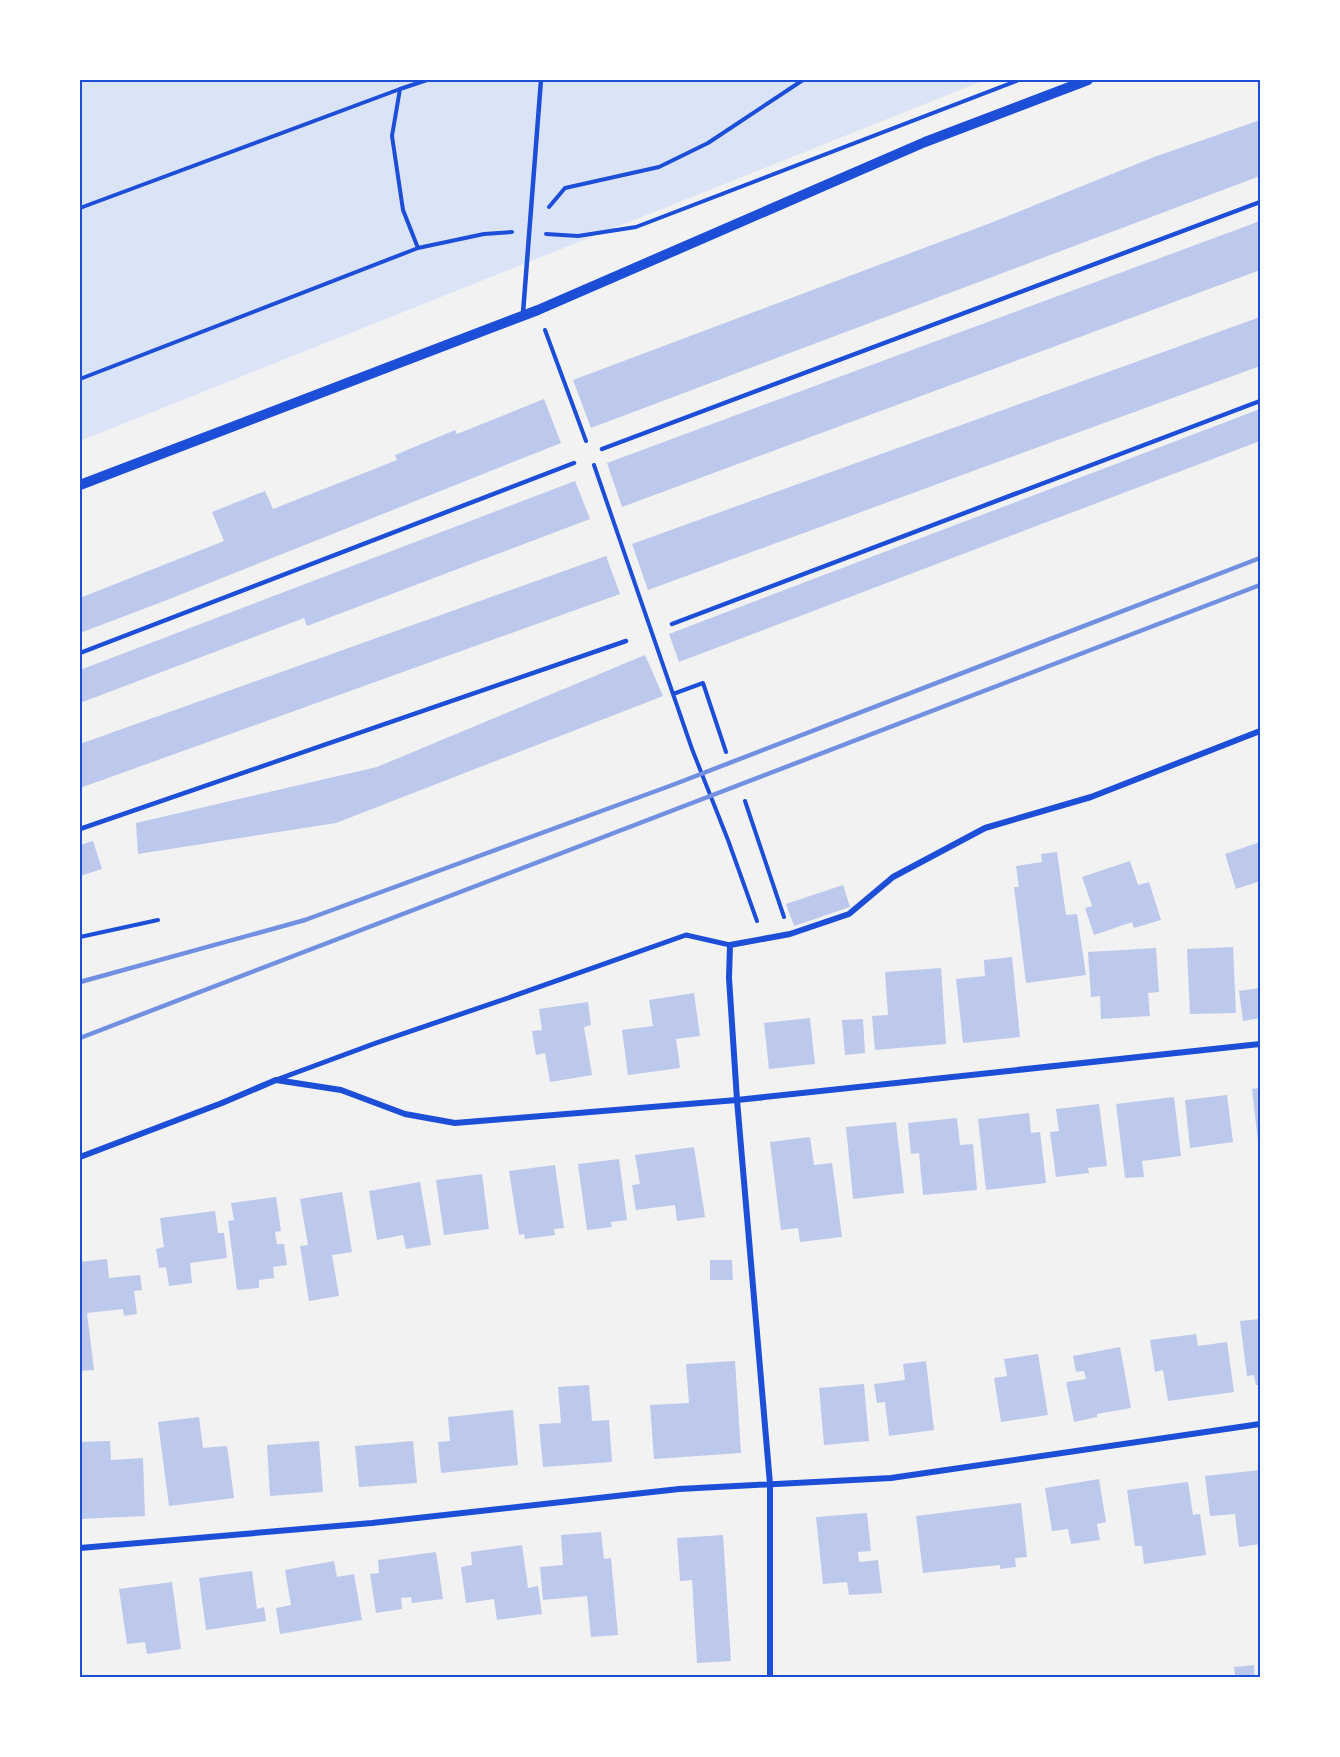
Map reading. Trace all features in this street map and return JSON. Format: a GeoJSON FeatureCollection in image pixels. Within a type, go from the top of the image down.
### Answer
{"type":"FeatureCollection","features":[{"type":"Feature","properties":{"kind":"street"},"geometry":{"type":"LineString","coordinates":[[80,485],[538,310],[925,142],[1088,80]]}},
{"type":"Feature","properties":{"kind":"street"},"geometry":{"type":"LineString","coordinates":[[80,1157],[376,1043],[686,935],[730,945],[790,934],[849,914],[893,877],[985,828],[1091,797],[1260,731]]}},
{"type":"Feature","properties":{"kind":"street"},"geometry":{"type":"LineString","coordinates":[[730,945],[729,978],[737,1100],[770,1484],[770,1677]]}},
{"type":"Feature","properties":{"kind":"street"},"geometry":{"type":"LineString","coordinates":[[276,1080],[341,1090],[405,1114],[455,1123],[737,1100],[1260,1044]]}},
{"type":"Feature","properties":{"kind":"street"},"geometry":{"type":"LineString","coordinates":[[80,1548],[372,1523],[679,1489],[891,1478],[1260,1424]]}},
{"type":"Feature","properties":{"kind":"lane"},"geometry":{"type":"LineString","coordinates":[[522,316],[541,80]]}},
{"type":"Feature","properties":{"kind":"lane"},"geometry":{"type":"LineString","coordinates":[[602,449],[1260,202]]}},
{"type":"Feature","properties":{"kind":"lane"},"geometry":{"type":"LineString","coordinates":[[672,624],[1260,401]]}},
{"type":"Feature","properties":{"kind":"lane"},"geometry":{"type":"LineString","coordinates":[[80,654],[574,463]]}},
{"type":"Feature","properties":{"kind":"lane"},"geometry":{"type":"LineString","coordinates":[[80,829],[627,641]]}},
{"type":"Feature","properties":{"kind":"path"},"geometry":{"type":"LineString","coordinates":[[80,208],[427,80]]}},
{"type":"Feature","properties":{"kind":"path"},"geometry":{"type":"LineString","coordinates":[[530,231],[565,188],[659,167],[708,143],[803,80]]}},
{"type":"Feature","properties":{"kind":"path"},"geometry":{"type":"LineString","coordinates":[[80,379],[418,248],[484,234],[530,231],[556,236],[578,236],[636,227],[1018,80]]}},
{"type":"Feature","properties":{"kind":"path"},"geometry":{"type":"LineString","coordinates":[[400,89],[392,136],[403,210],[418,248]]}},
{"type":"Feature","properties":{"kind":"path"},"geometry":{"type":"LineString","coordinates":[[538,310],[587,446]]}},
{"type":"Feature","properties":{"kind":"path"},"geometry":{"type":"LineString","coordinates":[[591,458],[692,749],[728,840],[763,939]]}},
{"type":"Feature","properties":{"kind":"path"},"geometry":{"type":"LineString","coordinates":[[673,694],[703,683],[726,752]]}},
{"type":"Feature","properties":{"kind":"path"},"geometry":{"type":"LineString","coordinates":[[745,801],[790,934]]}},
{"type":"Feature","properties":{"kind":"path"},"geometry":{"type":"LineString","coordinates":[[80,938],[158,920]]}},
{"type":"Feature","properties":{"kind":"shaded area"},"geometry":{"type":"Polygon","coordinates":[[[80,80],[985,80],[80,441],[80,80]]]}},
{"type":"Feature","properties":{"kind":"building"},"geometry":{"type":"Polygon","coordinates":[[[1260,120],[1260,176],[591,428],[573,380],[993,222],[1154,157],[1260,120]]]}},
{"type":"Feature","properties":{"kind":"building"},"geometry":{"type":"Polygon","coordinates":[[[1260,221],[1260,270],[622,507],[607,463],[1260,221]]]}},
{"type":"Feature","properties":{"kind":"building"},"geometry":{"type":"Polygon","coordinates":[[[1260,317],[1260,366],[648,590],[632,544],[1260,317]]]}},
{"type":"Feature","properties":{"kind":"building"},"geometry":{"type":"Polygon","coordinates":[[[544,399],[561,443],[80,633],[80,598],[224,541],[212,512],[265,491],[273,509],[397,460],[395,455],[455,430],[457,434],[544,399]]]}},
{"type":"Feature","properties":{"kind":"building"},"geometry":{"type":"Polygon","coordinates":[[[1260,409],[1260,441],[679,662],[669,634],[1260,409]]]}},
{"type":"Feature","properties":{"kind":"building"},"geometry":{"type":"Polygon","coordinates":[[[575,481],[590,519],[307,626],[304,618],[80,703],[80,670],[575,481]]]}},
{"type":"Feature","properties":{"kind":"building"},"geometry":{"type":"Polygon","coordinates":[[[606,556],[620,594],[80,788],[80,744],[606,556]]]}},
{"type":"Feature","properties":{"kind":"building"},"geometry":{"type":"Polygon","coordinates":[[[645,655],[663,696],[336,823],[138,854],[136,823],[377,767],[645,655]]]}},
{"type":"Feature","properties":{"kind":"building"},"geometry":{"type":"Polygon","coordinates":[[[93,841],[102,869],[80,876],[80,845],[93,841]]]}},
{"type":"Feature","properties":{"kind":"building"},"geometry":{"type":"Polygon","coordinates":[[[1260,842],[1260,881],[1236,889],[1225,854],[1260,842]]]}},
{"type":"Feature","properties":{"kind":"building"},"geometry":{"type":"Polygon","coordinates":[[[1057,852],[1066,915],[1077,914],[1086,975],[1026,983],[1014,887],[1019,887],[1016,866],[1042,862],[1041,854],[1057,852]]]}},
{"type":"Feature","properties":{"kind":"building"},"geometry":{"type":"Polygon","coordinates":[[[1130,861],[1138,885],[1149,882],[1161,920],[1134,928],[1132,922],[1094,935],[1085,908],[1092,906],[1082,877],[1130,861]]]}},
{"type":"Feature","properties":{"kind":"building"},"geometry":{"type":"Polygon","coordinates":[[[843,885],[850,907],[794,926],[786,904],[843,885]]]}},
{"type":"Feature","properties":{"kind":"building"},"geometry":{"type":"Polygon","coordinates":[[[1233,947],[1236,1013],[1190,1014],[1187,949],[1233,947]]]}},
{"type":"Feature","properties":{"kind":"building"},"geometry":{"type":"Polygon","coordinates":[[[1156,948],[1159,992],[1148,993],[1150,1016],[1101,1019],[1100,996],[1091,997],[1088,952],[1156,948]]]}},
{"type":"Feature","properties":{"kind":"building"},"geometry":{"type":"Polygon","coordinates":[[[1012,957],[1020,1037],[963,1043],[956,979],[985,976],[984,960],[1012,957]]]}},
{"type":"Feature","properties":{"kind":"building"},"geometry":{"type":"Polygon","coordinates":[[[941,968],[946,1044],[875,1050],[872,1016],[888,1015],[885,972],[941,968]]]}},
{"type":"Feature","properties":{"kind":"building"},"geometry":{"type":"Polygon","coordinates":[[[1260,988],[1260,1018],[1243,1021],[1239,991],[1260,988]]]}},
{"type":"Feature","properties":{"kind":"building"},"geometry":{"type":"Polygon","coordinates":[[[694,993],[700,1036],[676,1039],[680,1068],[628,1075],[622,1030],[653,1026],[649,1000],[694,993]]]}},
{"type":"Feature","properties":{"kind":"building"},"geometry":{"type":"Polygon","coordinates":[[[588,1002],[591,1025],[584,1027],[592,1075],[550,1082],[545,1053],[536,1055],[532,1031],[542,1030],[539,1009],[588,1002]]]}},
{"type":"Feature","properties":{"kind":"building"},"geometry":{"type":"Polygon","coordinates":[[[810,1018],[815,1064],[769,1069],[764,1023],[810,1018]]]}},
{"type":"Feature","properties":{"kind":"building"},"geometry":{"type":"Polygon","coordinates":[[[863,1019],[865,1053],[845,1055],[842,1020],[863,1019]]]}},
{"type":"Feature","properties":{"kind":"building"},"geometry":{"type":"Polygon","coordinates":[[[1260,1088],[1260,1150],[1259,1150],[1252,1089],[1260,1088]]]}},
{"type":"Feature","properties":{"kind":"building"},"geometry":{"type":"Polygon","coordinates":[[[1227,1095],[1233,1142],[1190,1148],[1185,1100],[1227,1095]]]}},
{"type":"Feature","properties":{"kind":"building"},"geometry":{"type":"Polygon","coordinates":[[[1174,1097],[1181,1156],[1142,1161],[1144,1177],[1125,1178],[1116,1104],[1174,1097]]]}},
{"type":"Feature","properties":{"kind":"building"},"geometry":{"type":"Polygon","coordinates":[[[1099,1104],[1107,1166],[1088,1168],[1089,1173],[1056,1177],[1050,1132],[1059,1131],[1056,1109],[1099,1104]]]}},
{"type":"Feature","properties":{"kind":"building"},"geometry":{"type":"Polygon","coordinates":[[[1029,1113],[1031,1133],[1040,1132],[1046,1183],[986,1190],[978,1119],[1029,1113]]]}},
{"type":"Feature","properties":{"kind":"building"},"geometry":{"type":"Polygon","coordinates":[[[957,1118],[960,1145],[973,1144],[977,1190],[923,1195],[919,1153],[911,1154],[908,1123],[957,1118]]]}},
{"type":"Feature","properties":{"kind":"building"},"geometry":{"type":"Polygon","coordinates":[[[896,1122],[904,1193],[853,1199],[846,1127],[896,1122]]]}},
{"type":"Feature","properties":{"kind":"building"},"geometry":{"type":"Polygon","coordinates":[[[810,1137],[814,1165],[832,1163],[842,1237],[800,1242],[798,1228],[781,1230],[770,1142],[810,1137]]]}},
{"type":"Feature","properties":{"kind":"building"},"geometry":{"type":"Polygon","coordinates":[[[694,1147],[705,1217],[677,1221],[675,1205],[636,1210],[632,1185],[640,1184],[635,1155],[694,1147]]]}},
{"type":"Feature","properties":{"kind":"building"},"geometry":{"type":"Polygon","coordinates":[[[619,1159],[627,1220],[611,1222],[612,1227],[587,1230],[578,1164],[619,1159]]]}},
{"type":"Feature","properties":{"kind":"building"},"geometry":{"type":"Polygon","coordinates":[[[555,1165],[564,1228],[554,1229],[555,1235],[525,1239],[524,1234],[519,1235],[509,1171],[555,1165]]]}},
{"type":"Feature","properties":{"kind":"building"},"geometry":{"type":"Polygon","coordinates":[[[482,1174],[489,1229],[444,1235],[436,1180],[482,1174]]]}},
{"type":"Feature","properties":{"kind":"building"},"geometry":{"type":"Polygon","coordinates":[[[420,1182],[431,1245],[406,1249],[403,1235],[377,1240],[369,1191],[420,1182]]]}},
{"type":"Feature","properties":{"kind":"building"},"geometry":{"type":"Polygon","coordinates":[[[342,1192],[352,1252],[332,1255],[339,1296],[309,1301],[300,1246],[308,1245],[300,1199],[342,1192]]]}},
{"type":"Feature","properties":{"kind":"building"},"geometry":{"type":"Polygon","coordinates":[[[276,1197],[281,1231],[275,1232],[277,1244],[284,1244],[287,1265],[273,1267],[274,1278],[259,1280],[259,1288],[237,1290],[228,1221],[234,1220],[231,1203],[276,1197]]]}},
{"type":"Feature","properties":{"kind":"building"},"geometry":{"type":"Polygon","coordinates":[[[215,1211],[218,1233],[224,1233],[227,1258],[190,1263],[192,1283],[169,1286],[166,1267],[159,1268],[156,1249],[164,1247],[160,1218],[215,1211]]]}},
{"type":"Feature","properties":{"kind":"building"},"geometry":{"type":"Polygon","coordinates":[[[107,1259],[109,1278],[140,1275],[142,1290],[134,1291],[137,1314],[124,1316],[123,1309],[87,1313],[94,1370],[80,1371],[80,1262],[107,1259]]]}},
{"type":"Feature","properties":{"kind":"building"},"geometry":{"type":"Polygon","coordinates":[[[710,1260],[732,1260],[733,1280],[710,1280],[710,1260]]]}},
{"type":"Feature","properties":{"kind":"building"},"geometry":{"type":"Polygon","coordinates":[[[1260,1319],[1260,1385],[1256,1385],[1254,1375],[1247,1376],[1240,1321],[1260,1319]]]}},
{"type":"Feature","properties":{"kind":"building"},"geometry":{"type":"Polygon","coordinates":[[[1196,1334],[1198,1346],[1227,1342],[1234,1392],[1168,1401],[1163,1370],[1155,1372],[1150,1340],[1196,1334]]]}},
{"type":"Feature","properties":{"kind":"building"},"geometry":{"type":"Polygon","coordinates":[[[1120,1347],[1131,1408],[1097,1414],[1097,1417],[1074,1422],[1066,1382],[1086,1379],[1084,1371],[1076,1372],[1073,1356],[1120,1347]]]}},
{"type":"Feature","properties":{"kind":"building"},"geometry":{"type":"Polygon","coordinates":[[[1038,1354],[1048,1415],[1001,1422],[994,1378],[1007,1376],[1004,1359],[1038,1354]]]}},
{"type":"Feature","properties":{"kind":"building"},"geometry":{"type":"Polygon","coordinates":[[[735,1361],[741,1453],[654,1459],[650,1405],[689,1403],[686,1364],[735,1361]]]}},
{"type":"Feature","properties":{"kind":"building"},"geometry":{"type":"Polygon","coordinates":[[[926,1361],[934,1430],[889,1436],[885,1402],[877,1403],[874,1384],[905,1380],[903,1364],[926,1361]]]}},
{"type":"Feature","properties":{"kind":"building"},"geometry":{"type":"Polygon","coordinates":[[[864,1384],[869,1441],[824,1445],[819,1388],[864,1384]]]}},
{"type":"Feature","properties":{"kind":"building"},"geometry":{"type":"Polygon","coordinates":[[[589,1385],[592,1421],[609,1420],[612,1462],[543,1467],[539,1424],[561,1423],[558,1387],[589,1385]]]}},
{"type":"Feature","properties":{"kind":"building"},"geometry":{"type":"Polygon","coordinates":[[[513,1410],[518,1465],[441,1473],[438,1442],[450,1441],[448,1417],[513,1410]]]}},
{"type":"Feature","properties":{"kind":"building"},"geometry":{"type":"Polygon","coordinates":[[[199,1417],[203,1448],[227,1446],[234,1498],[169,1506],[158,1422],[199,1417]]]}},
{"type":"Feature","properties":{"kind":"building"},"geometry":{"type":"Polygon","coordinates":[[[110,1441],[111,1460],[143,1458],[145,1516],[80,1519],[80,1442],[110,1441]]]}},
{"type":"Feature","properties":{"kind":"building"},"geometry":{"type":"Polygon","coordinates":[[[319,1441],[323,1492],[270,1496],[267,1445],[319,1441]]]}},
{"type":"Feature","properties":{"kind":"building"},"geometry":{"type":"Polygon","coordinates":[[[413,1441],[417,1483],[359,1487],[355,1446],[413,1441]]]}},
{"type":"Feature","properties":{"kind":"building"},"geometry":{"type":"Polygon","coordinates":[[[1260,1470],[1260,1544],[1239,1547],[1235,1514],[1210,1516],[1205,1476],[1260,1470]]]}},
{"type":"Feature","properties":{"kind":"building"},"geometry":{"type":"Polygon","coordinates":[[[1099,1479],[1106,1522],[1097,1524],[1100,1540],[1071,1544],[1068,1529],[1052,1531],[1045,1488],[1099,1479]]]}},
{"type":"Feature","properties":{"kind":"building"},"geometry":{"type":"Polygon","coordinates":[[[1188,1482],[1193,1515],[1200,1514],[1206,1555],[1144,1564],[1142,1546],[1135,1546],[1127,1490],[1188,1482]]]}},
{"type":"Feature","properties":{"kind":"building"},"geometry":{"type":"Polygon","coordinates":[[[1021,1503],[1027,1557],[1015,1558],[1016,1567],[1000,1569],[1000,1565],[923,1573],[916,1516],[1021,1503]]]}},
{"type":"Feature","properties":{"kind":"building"},"geometry":{"type":"Polygon","coordinates":[[[867,1513],[871,1551],[858,1552],[859,1562],[878,1560],[882,1593],[849,1595],[847,1582],[823,1584],[816,1517],[867,1513]]]}},
{"type":"Feature","properties":{"kind":"building"},"geometry":{"type":"Polygon","coordinates":[[[601,1532],[604,1559],[611,1558],[618,1635],[591,1637],[587,1596],[543,1600],[540,1567],[563,1565],[561,1535],[601,1532]]]}},
{"type":"Feature","properties":{"kind":"building"},"geometry":{"type":"Polygon","coordinates":[[[723,1535],[731,1661],[697,1663],[692,1580],[680,1581],[677,1538],[723,1535]]]}},
{"type":"Feature","properties":{"kind":"building"},"geometry":{"type":"Polygon","coordinates":[[[522,1545],[528,1588],[538,1586],[542,1614],[497,1620],[494,1599],[466,1603],[461,1567],[472,1565],[471,1552],[522,1545]]]}},
{"type":"Feature","properties":{"kind":"building"},"geometry":{"type":"Polygon","coordinates":[[[436,1552],[443,1599],[412,1603],[411,1597],[401,1598],[402,1609],[376,1613],[370,1574],[379,1573],[378,1560],[436,1552]]]}},
{"type":"Feature","properties":{"kind":"building"},"geometry":{"type":"Polygon","coordinates":[[[334,1561],[337,1577],[354,1574],[362,1620],[280,1634],[276,1608],[291,1605],[285,1570],[334,1561]]]}},
{"type":"Feature","properties":{"kind":"building"},"geometry":{"type":"Polygon","coordinates":[[[252,1571],[257,1609],[264,1607],[266,1621],[206,1630],[199,1578],[252,1571]]]}},
{"type":"Feature","properties":{"kind":"building"},"geometry":{"type":"Polygon","coordinates":[[[172,1582],[181,1649],[147,1654],[145,1642],[127,1644],[119,1589],[172,1582]]]}},
{"type":"Feature","properties":{"kind":"building"},"geometry":{"type":"Polygon","coordinates":[[[1254,1665],[1255,1678],[1228,1678],[1235,1675],[1234,1667],[1254,1665]]]}},
{"type":"Feature","properties":{"kind":"railway"},"geometry":{"type":"LineString","coordinates":[[80,982],[305,920],[675,784],[1260,558]]}},
{"type":"Feature","properties":{"kind":"railway"},"geometry":{"type":"LineString","coordinates":[[80,1038],[1260,585]]}}]}
